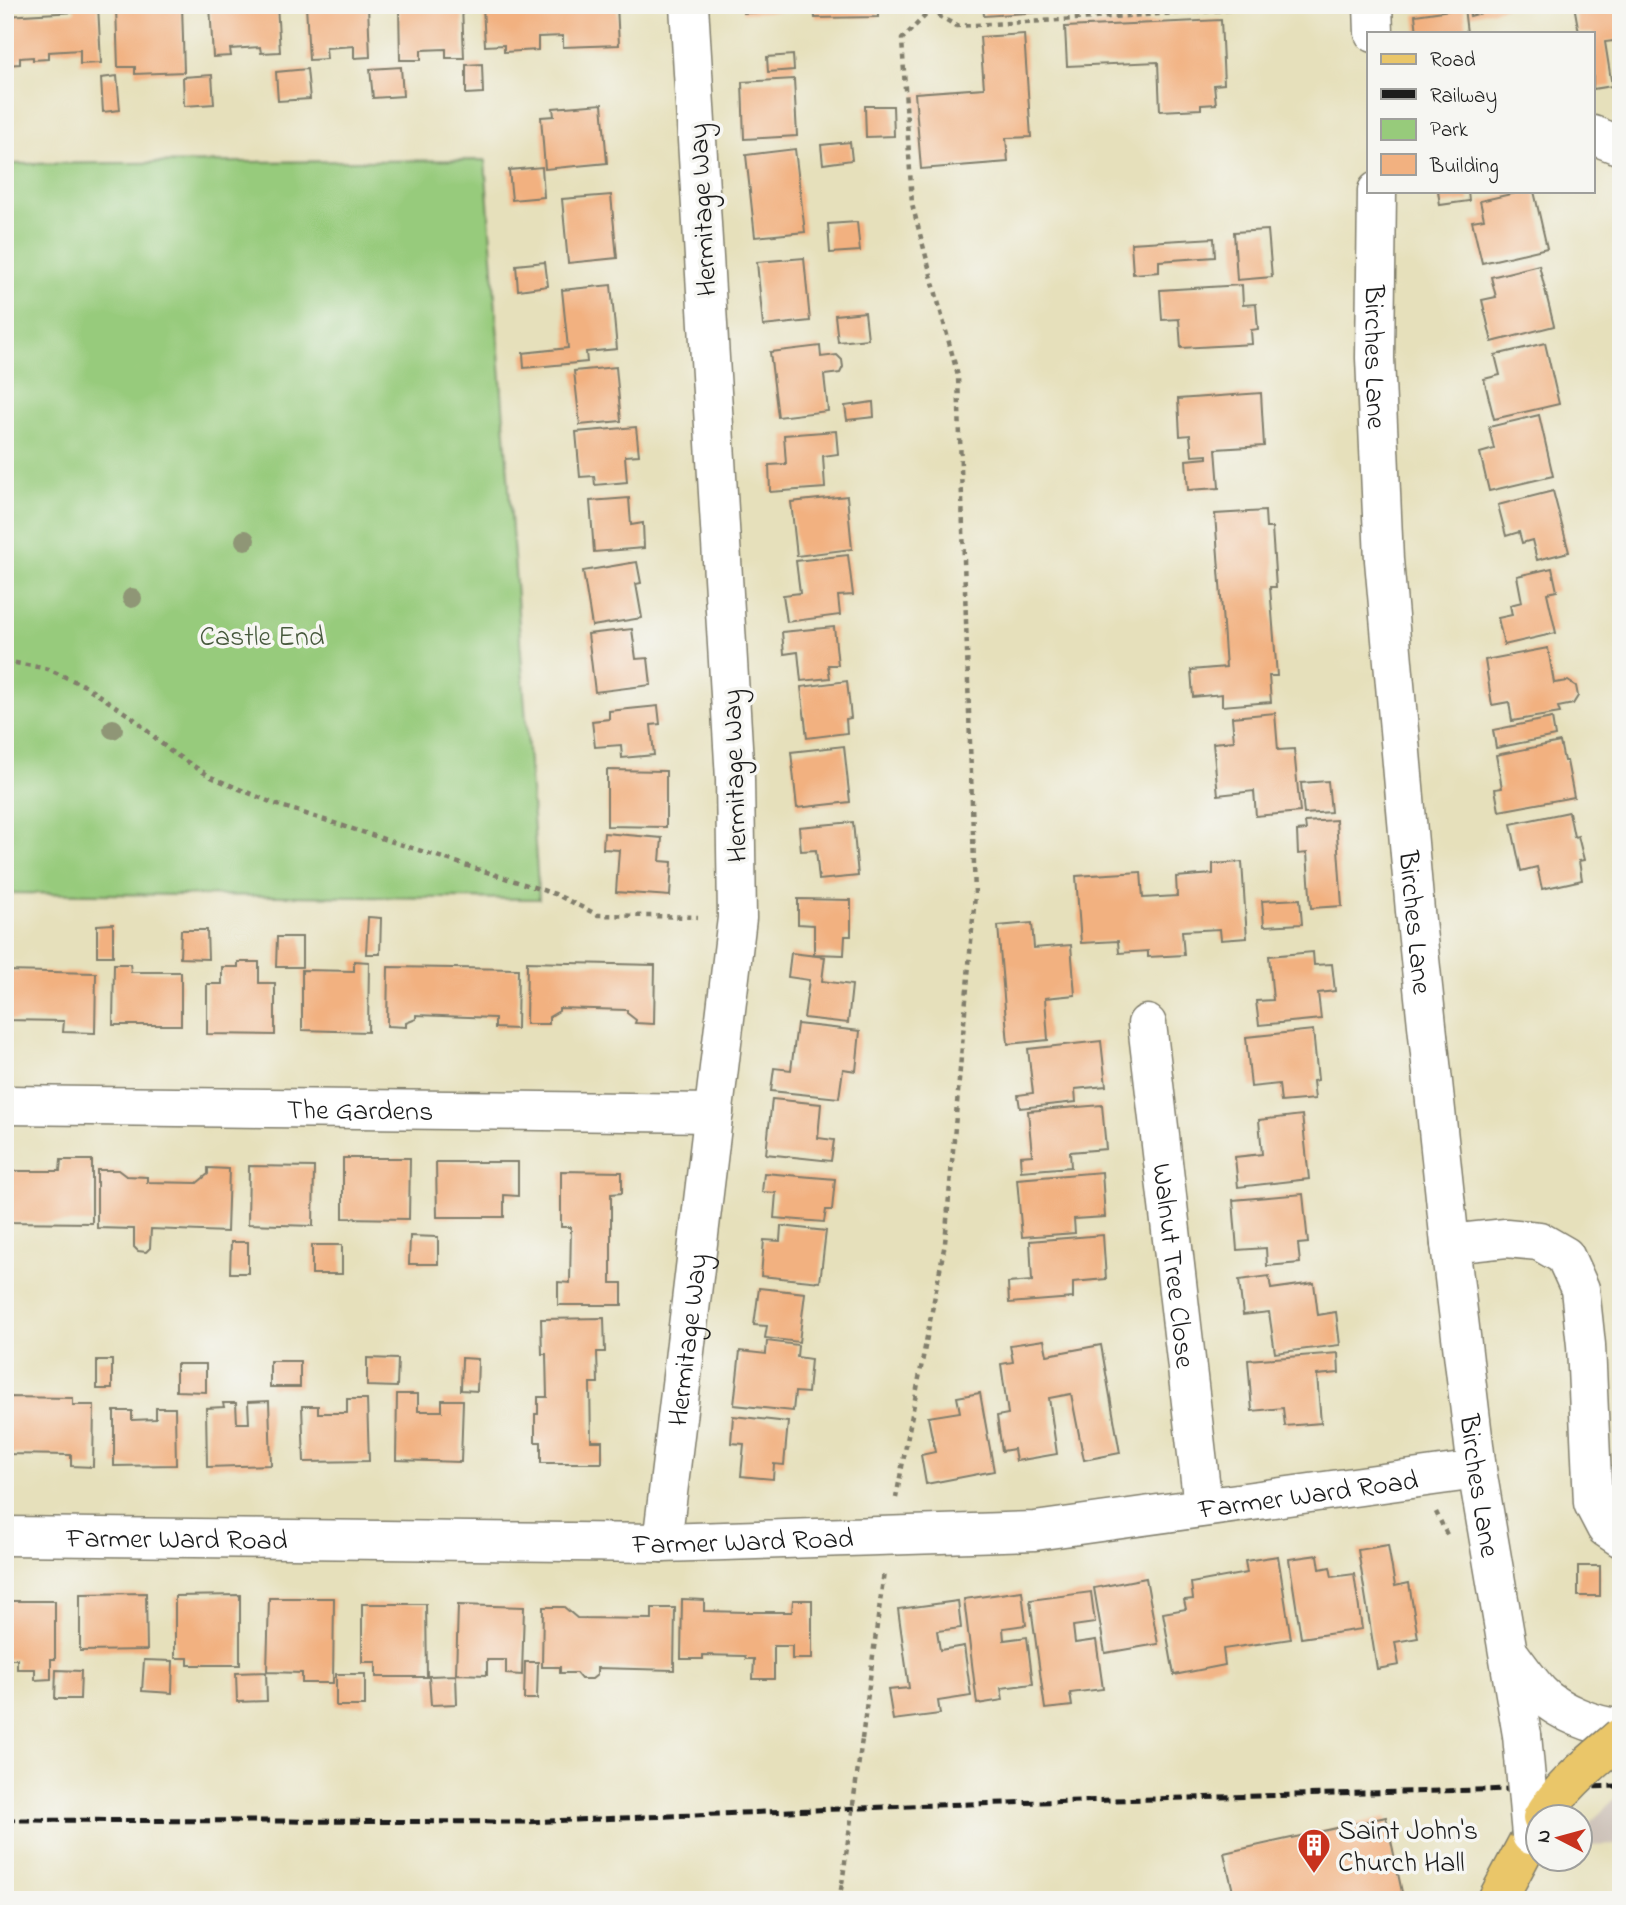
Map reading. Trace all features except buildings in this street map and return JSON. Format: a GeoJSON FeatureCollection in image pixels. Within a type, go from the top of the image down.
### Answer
{"type":"FeatureCollection","features":[{"type":"Feature","properties":{"kind":"main road"},"geometry":{"type":"LineString","coordinates":[[1550,1804],[1572,1780],[1621,1737]]}},
{"type":"Feature","properties":{"kind":"main road"},"geometry":{"type":"LineString","coordinates":[[1497,1900],[1524,1849]]}},
{"type":"Feature","properties":{"kind":"street","name":"Hermitage Way"},"geometry":{"type":"LineString","coordinates":[[662,1543],[737,918],[735,765],[689,5]]}},
{"type":"Feature","properties":{"kind":"street"},"geometry":{"type":"LineString","coordinates":[[1373,5],[1374,32]]}},
{"type":"Feature","properties":{"kind":"street"},"geometry":{"type":"LineString","coordinates":[[1594,135],[1621,146]]}},
{"type":"Feature","properties":{"kind":"street","name":"Birches Lane"},"geometry":{"type":"LineString","coordinates":[[1377,192],[1375,358],[1384,560],[1415,911],[1477,1470],[1522,1735],[1531,1804]]}},
{"type":"Feature","properties":{"kind":"street","name":"Walnut Tree Close"},"geometry":{"type":"LineString","coordinates":[[1147,1024],[1202,1506]]}},
{"type":"Feature","properties":{"kind":"street","name":"The Gardens"},"geometry":{"type":"LineString","coordinates":[[5,1105],[714,1113]]}},
{"type":"Feature","properties":{"kind":"street"},"geometry":{"type":"LineString","coordinates":[[1450,1244],[1506,1238],[1539,1241],[1565,1256],[1580,1289],[1586,1345],[1594,1503],[1606,1528],[1621,1538]]}},
{"type":"Feature","properties":{"kind":"street","name":"Farmer Ward Road"},"geometry":{"type":"LineString","coordinates":[[5,1536],[662,1543],[1035,1531],[1477,1470]]}},
{"type":"Feature","properties":{"kind":"street","name":"Birches Lane"},"geometry":{"type":"LineString","coordinates":[[1508,1652],[1540,1694],[1553,1703],[1596,1724],[1621,1728]]}},
{"type":"Feature","properties":{"kind":"path"},"geometry":{"type":"LineString","coordinates":[[839,1900],[889,1536],[945,1243],[975,895],[958,376],[912,204],[902,39],[930,10],[957,26],[1314,5]]}},
{"type":"Feature","properties":{"kind":"path"},"geometry":{"type":"LineString","coordinates":[[5,661],[48,669],[85,686],[133,718],[170,751],[211,777],[275,804],[555,894],[598,915],[737,918]]}},
{"type":"Feature","properties":{"kind":"shaded area"},"geometry":{"type":"Polygon","coordinates":[[[1621,1793],[1621,1845],[1594,1846],[1594,1819],[1621,1793]]]}},
{"type":"Feature","properties":{"kind":"green space","name":"Castle End"},"geometry":{"type":"Polygon","coordinates":[[[485,160],[539,899],[5,893],[5,164],[485,160]]]}},
{"type":"Feature","properties":{"kind":"railway"},"geometry":{"type":"LineString","coordinates":[[5,1820],[525,1822],[933,1805],[1621,1786]]}},
{"type":"Feature","properties":{"kind":"place","name":"Saint John's Church Hall"},"geometry":{"type":"Point","coordinates":[1314,1875]}}]}
